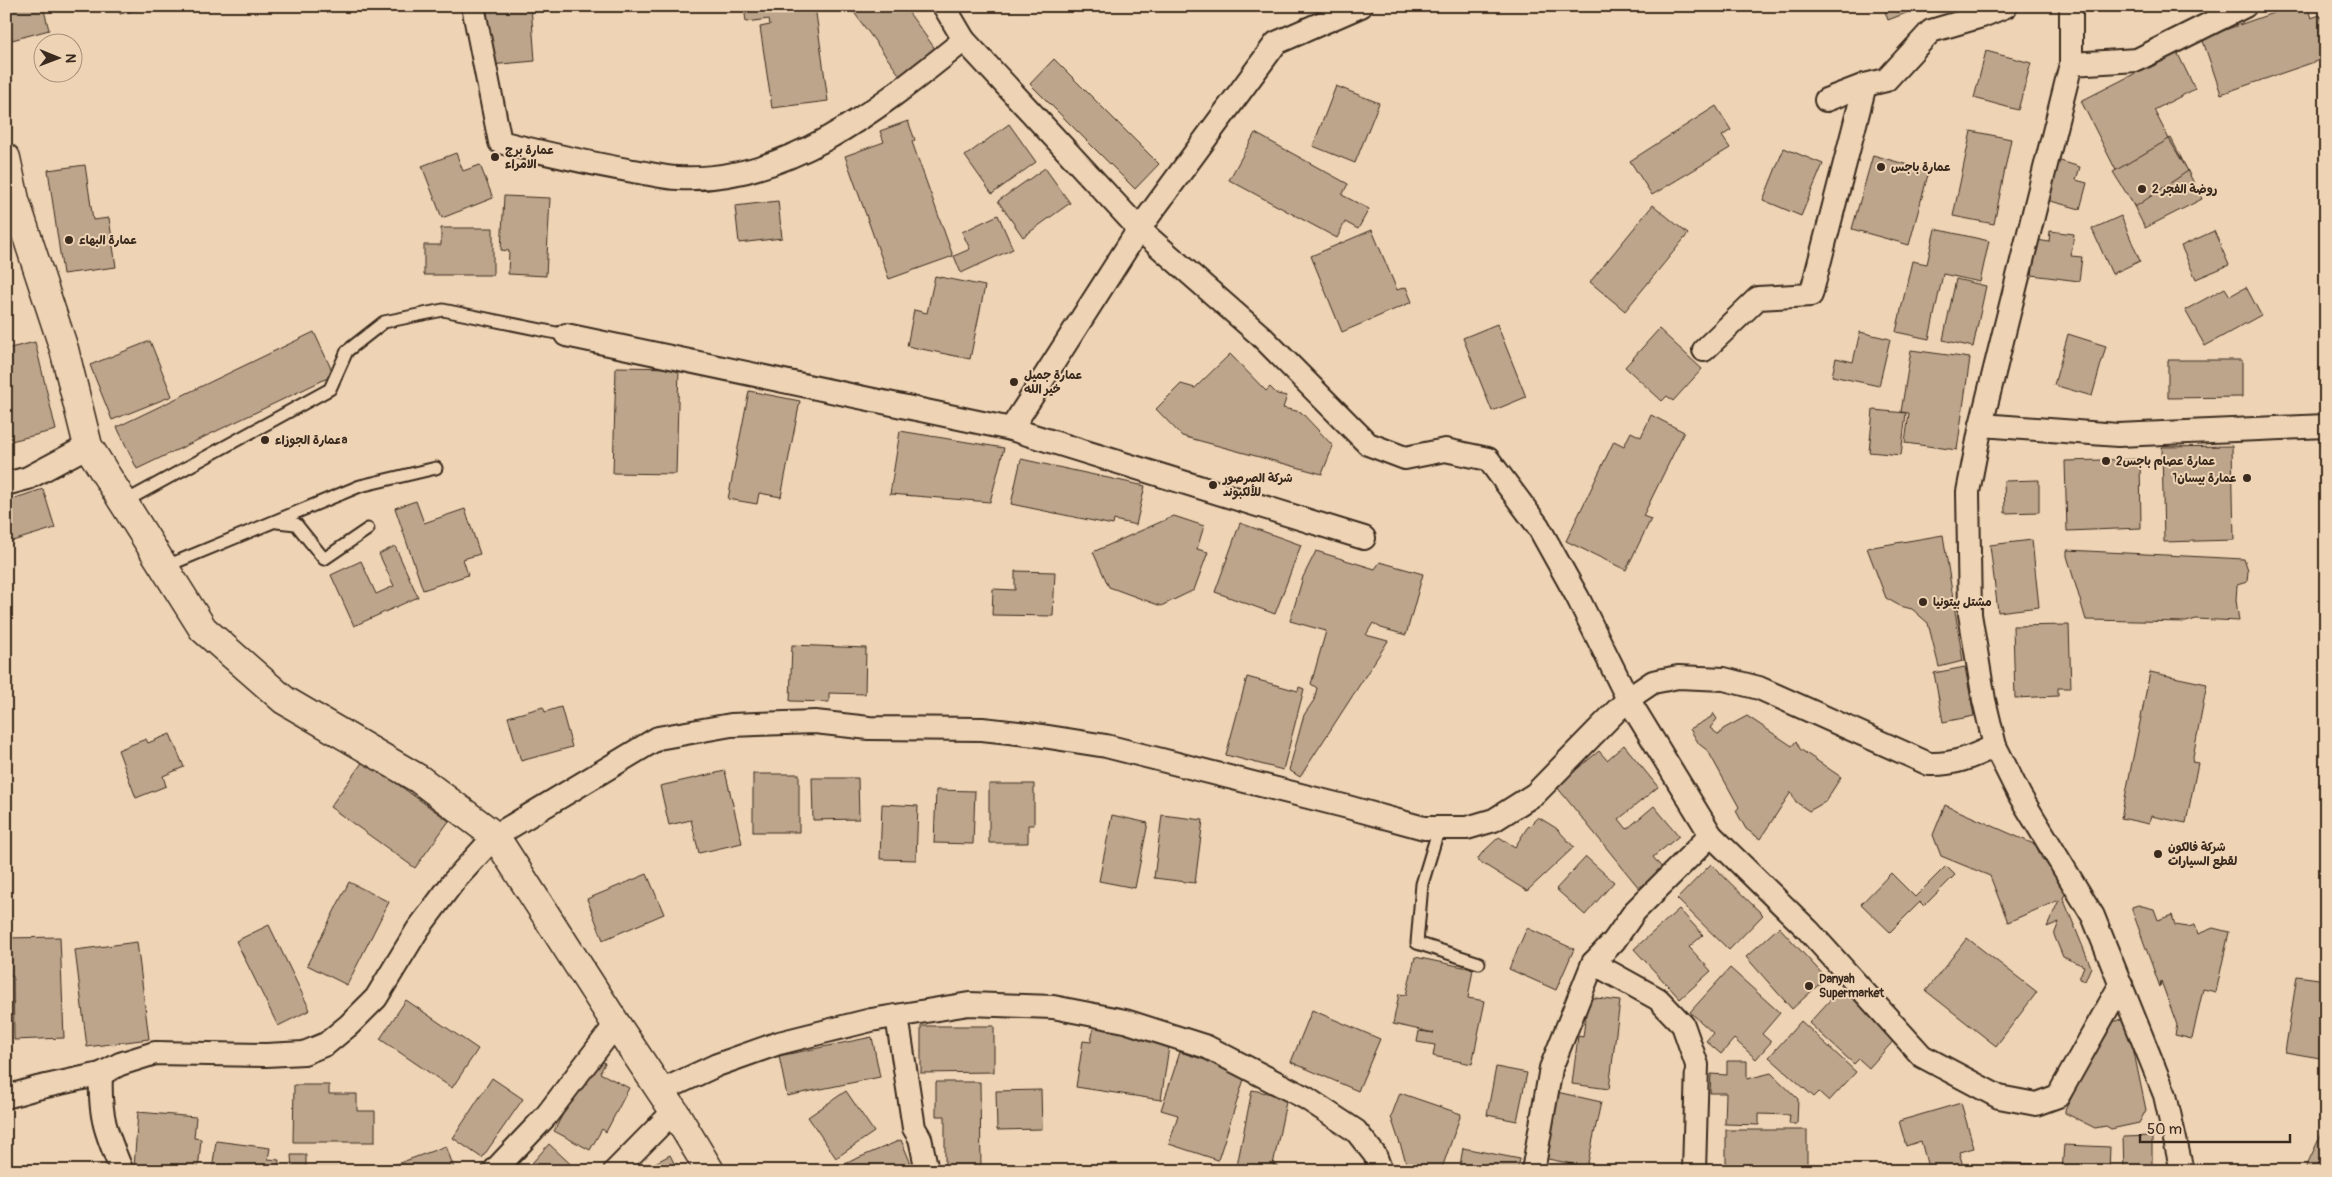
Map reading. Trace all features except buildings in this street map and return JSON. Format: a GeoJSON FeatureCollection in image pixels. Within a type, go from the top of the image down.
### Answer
{"type":"FeatureCollection","features":[{"type":"Feature","properties":{"kind":"street"},"geometry":{"type":"LineString","coordinates":[[473,6],[500,142],[588,163],[677,178],[719,177],[779,162],[833,135],[897,93],[964,40]]}},
{"type":"Feature","properties":{"kind":"street"},"geometry":{"type":"LineString","coordinates":[[944,6],[964,40],[1139,229],[1261,336],[1368,444],[1405,458],[1445,450],[1488,459],[1538,526],[1578,598],[1628,699],[1711,835],[1808,930],[1922,1056],[1999,1097],[2036,1104],[2058,1096],[2121,984]]}},
{"type":"Feature","properties":{"kind":"street"},"geometry":{"type":"LineString","coordinates":[[1011,430],[1139,229],[1276,43],[1361,6]]}},
{"type":"Feature","properties":{"kind":"street"},"geometry":{"type":"LineString","coordinates":[[1826,100],[1865,85],[1886,80],[1931,31],[1982,16],[2006,6]]}},
{"type":"Feature","properties":{"kind":"street"},"geometry":{"type":"LineString","coordinates":[[2071,6],[2072,64],[1981,425],[1968,492],[1970,614],[1984,700],[1995,746],[2020,796],[2093,916],[2165,1095],[2182,1171]]}},
{"type":"Feature","properties":{"kind":"street"},"geometry":{"type":"LineString","coordinates":[[2072,64],[2137,60],[2245,6]]}},
{"type":"Feature","properties":{"kind":"street"},"geometry":{"type":"LineString","coordinates":[[1704,350],[1758,298],[1811,295],[1865,85]]}},
{"type":"Feature","properties":{"kind":"street"},"geometry":{"type":"LineString","coordinates":[[6,158],[15,200],[64,349],[88,446],[203,629],[284,700],[420,779],[495,836],[667,1101],[710,1171]]}},
{"type":"Feature","properties":{"kind":"street"},"geometry":{"type":"LineString","coordinates":[[566,334],[1011,430],[1364,538]]}},
{"type":"Feature","properties":{"kind":"street"},"geometry":{"type":"LineString","coordinates":[[1981,425],[2118,435],[2326,426]]}},
{"type":"Feature","properties":{"kind":"street"},"geometry":{"type":"LineString","coordinates":[[6,484],[28,478],[88,446]]}},
{"type":"Feature","properties":{"kind":"street"},"geometry":{"type":"LineString","coordinates":[[6,1097],[101,1074],[120,1064],[155,1053],[275,1055],[304,1053],[326,1044],[349,1025],[376,998],[418,929],[454,882],[495,836],[658,738],[731,725],[815,722],[869,728],[982,729],[1106,746],[1424,828],[1468,828],[1494,820],[1535,794],[1628,699],[1653,682],[1678,677],[1724,679],[1759,688],[1929,764],[1953,763],[1995,746]]}},
{"type":"Feature","properties":{"kind":"street"},"geometry":{"type":"LineString","coordinates":[[1533,1171],[1551,1068],[1593,963],[1614,941],[1635,911],[1711,835]]}},
{"type":"Feature","properties":{"kind":"street"},"geometry":{"type":"LineString","coordinates":[[1593,963],[1658,999],[1683,1025],[1697,1064],[1694,1171]]}},
{"type":"Feature","properties":{"kind":"street"},"geometry":{"type":"LineString","coordinates":[[615,1171],[667,1101],[717,1065],[778,1042],[898,1016],[969,1004],[1053,1007],[1125,1021],[1208,1048],[1306,1098],[1356,1131],[1375,1155],[1381,1171]]}},
{"type":"Feature","properties":{"kind":"street"},"geometry":{"type":"LineString","coordinates":[[898,1016],[914,1128],[920,1138],[927,1171]]}},
{"type":"Feature","properties":{"kind":"street"},"geometry":{"type":"LineString","coordinates":[[494,1171],[546,1116],[616,1024]]}},
{"type":"Feature","properties":{"kind":"street"},"geometry":{"type":"LineString","coordinates":[[101,1074],[100,1104],[107,1136],[122,1171]]}},
{"type":"Feature","properties":{"kind":"lane"},"geometry":{"type":"LineString","coordinates":[[124,502],[330,389],[347,351],[384,322],[443,310],[566,334]]}},
{"type":"Feature","properties":{"kind":"lane"},"geometry":{"type":"LineString","coordinates":[[164,567],[360,486],[436,468]]}},
{"type":"Feature","properties":{"kind":"lane"},"geometry":{"type":"LineString","coordinates":[[275,522],[296,524],[324,559],[368,529]]}},
{"type":"Feature","properties":{"kind":"lane"},"geometry":{"type":"LineString","coordinates":[[1439,828],[1422,884],[1417,943],[1479,963]]}},
{"type":"Feature","properties":{"kind":"place","name":"عمارة برج الامراء"},"geometry":{"type":"Point","coordinates":[495,157]}},
{"type":"Feature","properties":{"kind":"place","name":"عمارة باجس"},"geometry":{"type":"Point","coordinates":[1881,167]}},
{"type":"Feature","properties":{"kind":"place","name":"روضة الفجر 2"},"geometry":{"type":"Point","coordinates":[2142,189]}},
{"type":"Feature","properties":{"kind":"place","name":"عمارة البهاء"},"geometry":{"type":"Point","coordinates":[69,240]}},
{"type":"Feature","properties":{"kind":"place","name":"عمارة جميل خير الله"},"geometry":{"type":"Point","coordinates":[1014,382]}},
{"type":"Feature","properties":{"kind":"place","name":"عمارة الجوزاءa"},"geometry":{"type":"Point","coordinates":[265,440]}},
{"type":"Feature","properties":{"kind":"place","name":"عمارة عصام باجس2"},"geometry":{"type":"Point","coordinates":[2106,461]}},
{"type":"Feature","properties":{"kind":"place","name":"عمارة بيسان1"},"geometry":{"type":"Point","coordinates":[2247,478]}},
{"type":"Feature","properties":{"kind":"place","name":"شركة الصرصور للألكبوند"},"geometry":{"type":"Point","coordinates":[1213,485]}},
{"type":"Feature","properties":{"kind":"place","name":"مشتل بيتونيا"},"geometry":{"type":"Point","coordinates":[1923,602]}},
{"type":"Feature","properties":{"kind":"place","name":"شركة فالكون لقطع السيارات"},"geometry":{"type":"Point","coordinates":[2158,854]}},
{"type":"Feature","properties":{"kind":"place","name":"Danyah Supermarket"},"geometry":{"type":"Point","coordinates":[1809,986]}}]}
